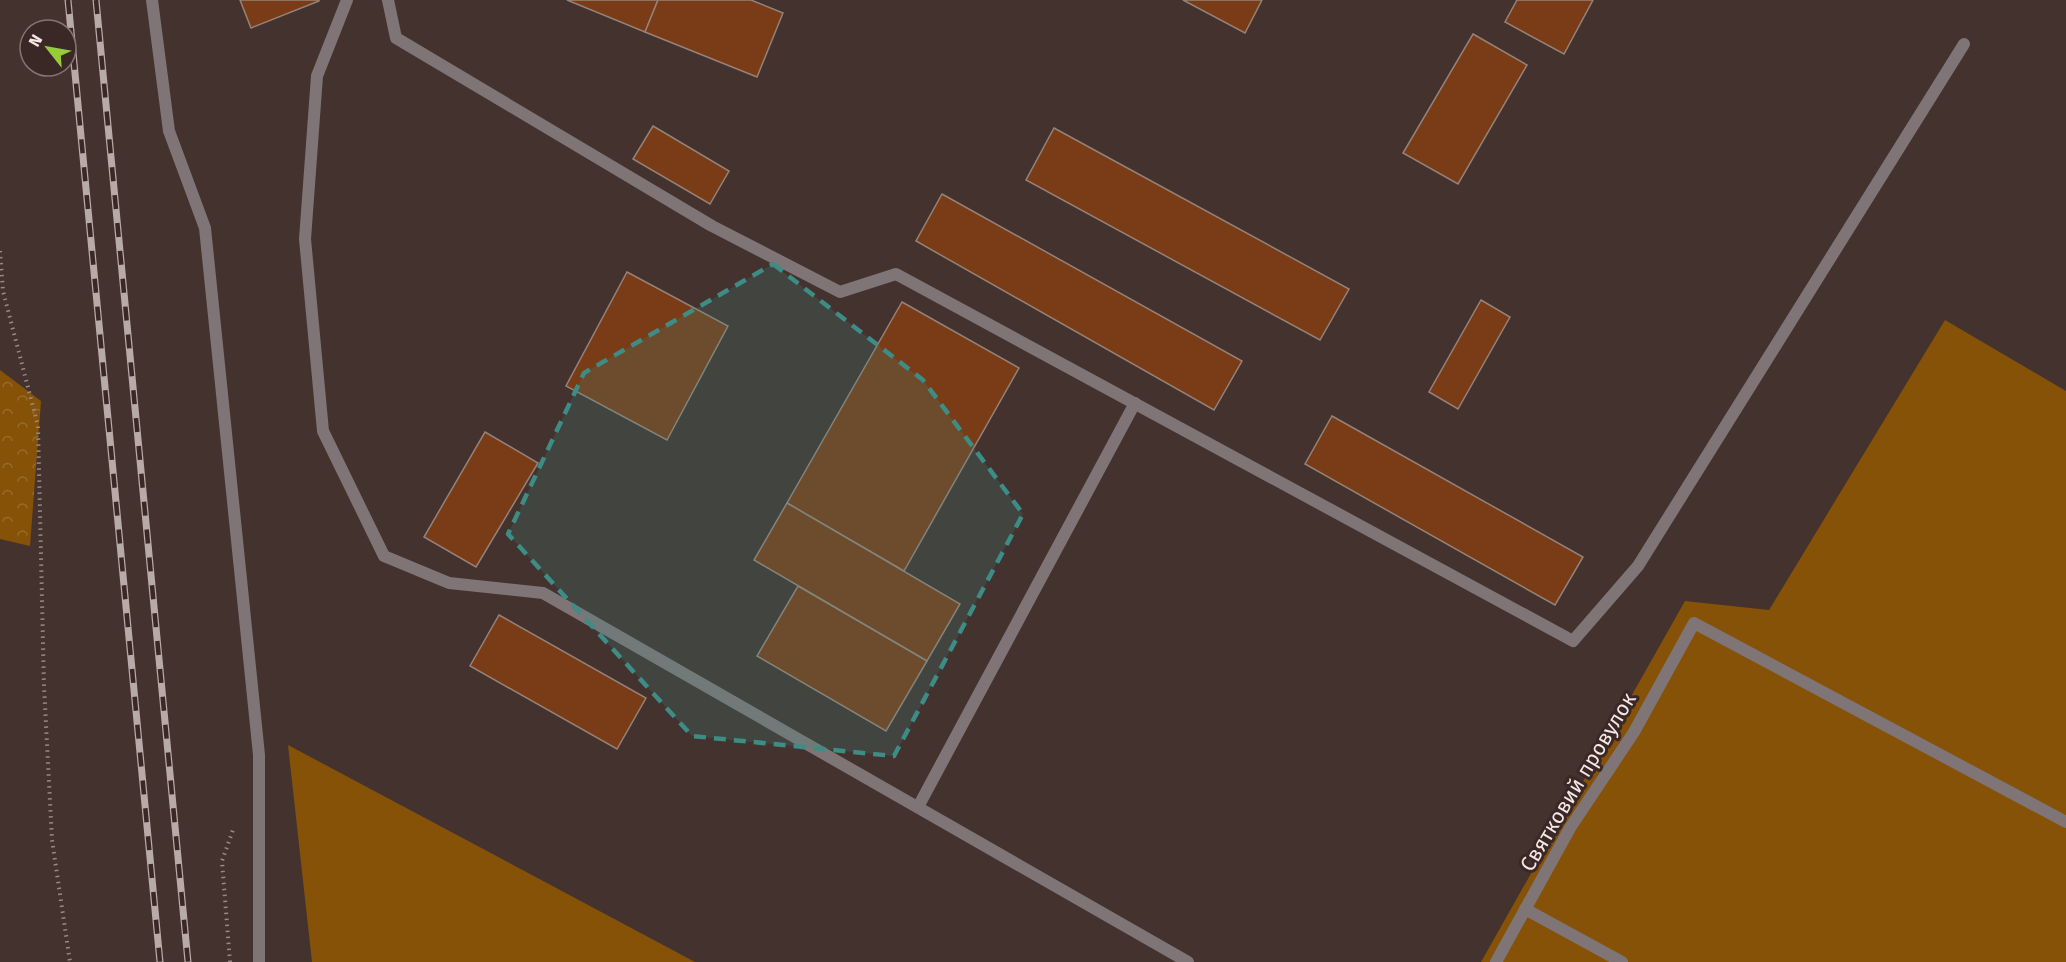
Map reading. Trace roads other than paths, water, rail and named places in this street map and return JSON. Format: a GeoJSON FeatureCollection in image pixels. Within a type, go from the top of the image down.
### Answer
{"type":"FeatureCollection","features":[{"type":"Feature","properties":{"kind":"street"},"geometry":{"type":"LineString","coordinates":[[152,0],[169,131],[206,228],[259,755],[259,962]]}},
{"type":"Feature","properties":{"kind":"street"},"geometry":{"type":"LineString","coordinates":[[347,0],[317,75],[305,239],[323,431],[384,556],[449,583],[543,593],[1188,962]]}},
{"type":"Feature","properties":{"kind":"street"},"geometry":{"type":"LineString","coordinates":[[388,0],[396,38],[712,226],[840,292],[896,274],[1573,641],[1638,567],[1964,44]]}},
{"type":"Feature","properties":{"kind":"street"},"geometry":{"type":"LineString","coordinates":[[918,807],[1135,403]]}},
{"type":"Feature","properties":{"kind":"street","name":"Святковий провулок"},"geometry":{"type":"LineString","coordinates":[[1496,962],[1570,828],[1634,732],[1694,623],[2066,822]]}},
{"type":"Feature","properties":{"kind":"street"},"geometry":{"type":"LineString","coordinates":[[1525,909],[1622,962]]}},
{"type":"Feature","properties":{"kind":"railway"},"geometry":{"type":"LineString","coordinates":[[68,0],[160,962]]}},
{"type":"Feature","properties":{"kind":"railway"},"geometry":{"type":"LineString","coordinates":[[96,0],[188,962]]}}]}
